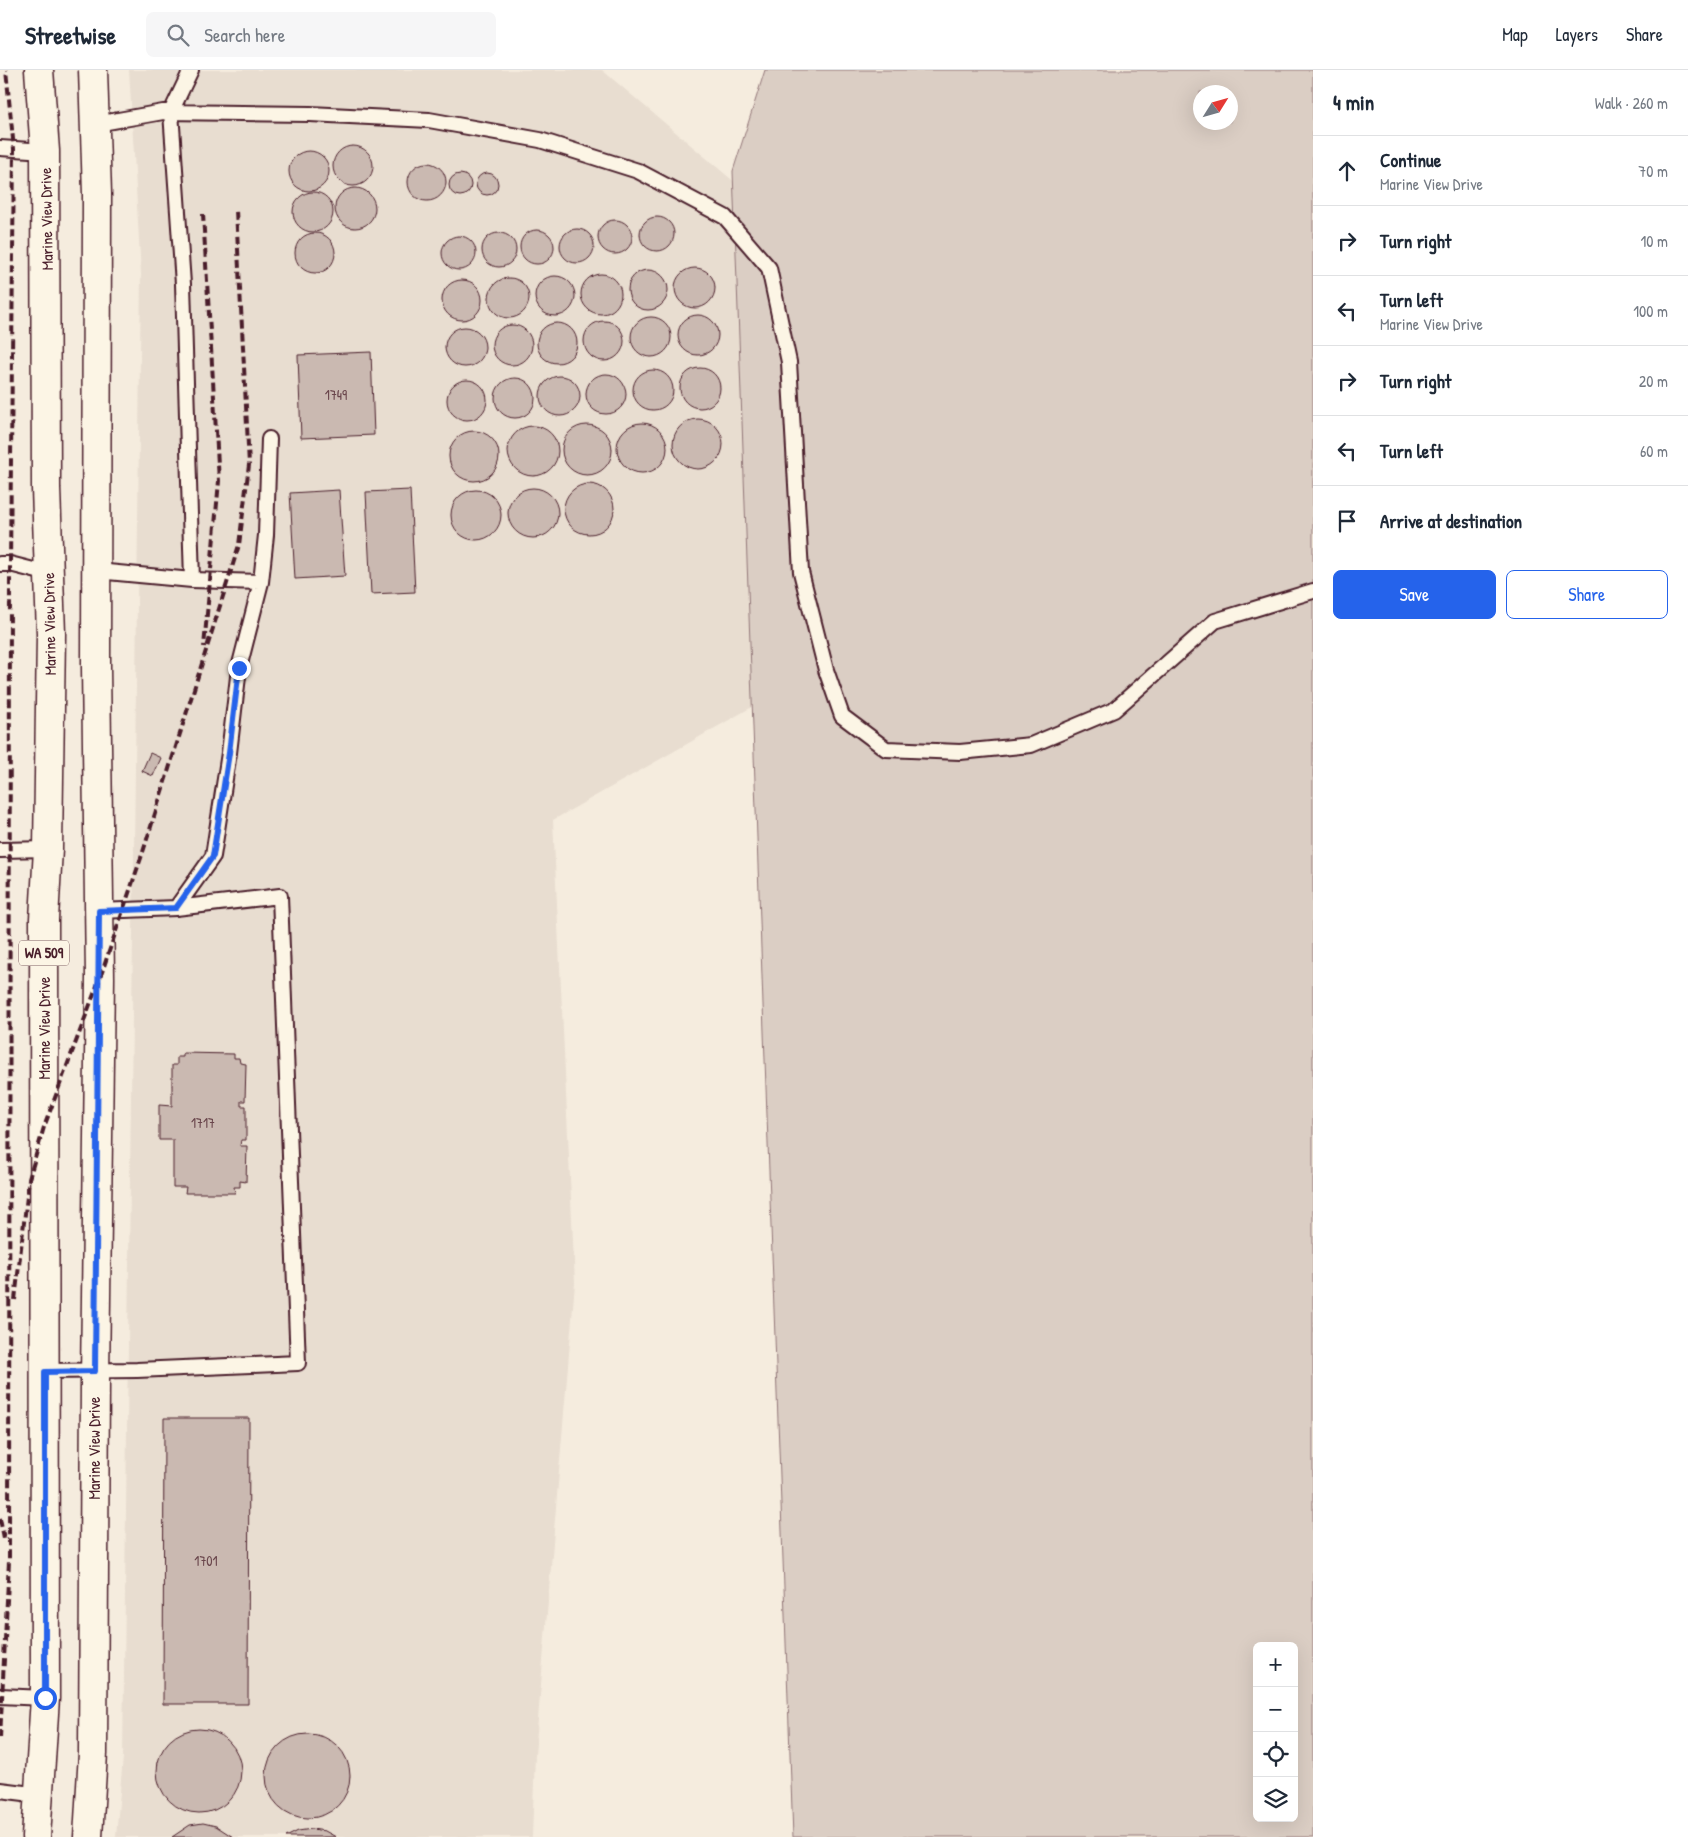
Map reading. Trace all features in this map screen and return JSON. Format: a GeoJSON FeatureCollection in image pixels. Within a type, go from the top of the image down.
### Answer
{"type":"FeatureCollection","features":[{"type":"Feature","properties":{"kind":"main road","name":"Marine View Drive"},"geometry":{"type":"LineString","coordinates":[[36,1837],[45,1698],[44,919],[48,849],[51,634],[45,151],[39,70]]}},
{"type":"Feature","properties":{"kind":"main road","name":"Marine View Drive"},"geometry":{"type":"LineString","coordinates":[[88,1837],[93,1753],[99,911],[96,124],[93,70]]}},
{"type":"Feature","properties":{"kind":"lane"},"geometry":{"type":"LineString","coordinates":[[191,70],[181,87],[171,112],[183,284],[192,580]]}},
{"type":"Feature","properties":{"kind":"lane"},"geometry":{"type":"LineString","coordinates":[[96,124],[171,112],[310,114],[430,120],[540,140],[638,171],[725,218],[770,268],[788,362],[801,572],[826,670],[842,716],[886,749],[960,752],[1031,745],[1114,710],[1215,620],[1313,591]]}},
{"type":"Feature","properties":{"kind":"lane"},"geometry":{"type":"LineString","coordinates":[[0,148],[45,151]]}},
{"type":"Feature","properties":{"kind":"lane"},"geometry":{"type":"LineString","coordinates":[[176,908],[213,856],[229,753],[239,668],[261,582],[266,535],[269,439]]}},
{"type":"Feature","properties":{"kind":"lane"},"geometry":{"type":"LineString","coordinates":[[0,564],[10,564],[49,574]]}},
{"type":"Feature","properties":{"kind":"lane"},"geometry":{"type":"LineString","coordinates":[[97,571],[192,580],[261,582]]}},
{"type":"Feature","properties":{"kind":"lane"},"geometry":{"type":"LineString","coordinates":[[0,850],[48,849]]}},
{"type":"Feature","properties":{"kind":"lane"},"geometry":{"type":"LineString","coordinates":[[45,1372],[298,1363],[280,896],[176,908],[99,911]]}},
{"type":"Feature","properties":{"kind":"lane"},"geometry":{"type":"LineString","coordinates":[[0,1696],[45,1698]]}},
{"type":"Feature","properties":{"kind":"lane"},"geometry":{"type":"LineString","coordinates":[[0,1790],[40,1795]]}},
{"type":"Feature","properties":{"kind":"shaded area"},"geometry":{"type":"Polygon","coordinates":[[[129,70],[602,70],[770,212],[805,677],[553,820],[575,1283],[535,1755],[532,1837],[116,1837],[123,1757],[141,273],[129,70]]]}},
{"type":"Feature","properties":{"kind":"shaded area"},"geometry":{"type":"Polygon","coordinates":[[[765,70],[1313,70],[1313,1837],[793,1837],[733,171],[765,70]]]}},
{"type":"Feature","properties":{"kind":"building"},"geometry":{"type":"Polygon","coordinates":[[[353,146],[364,149],[370,155],[373,166],[370,177],[364,183],[353,186],[342,183],[336,177],[333,166],[336,155],[342,149],[353,146]]]}},
{"type":"Feature","properties":{"kind":"building"},"geometry":{"type":"Polygon","coordinates":[[[309,151],[323,157],[329,171],[323,185],[309,191],[295,185],[289,171],[295,157],[309,151]]]}},
{"type":"Feature","properties":{"kind":"building"},"geometry":{"type":"Polygon","coordinates":[[[427,163],[441,168],[446,182],[441,196],[427,201],[413,196],[408,182],[413,168],[427,163]]]}},
{"type":"Feature","properties":{"kind":"building"},"geometry":{"type":"Polygon","coordinates":[[[487,173],[495,176],[498,184],[495,192],[487,195],[479,192],[476,184],[479,176],[487,173]]]}},
{"type":"Feature","properties":{"kind":"building"},"geometry":{"type":"Polygon","coordinates":[[[460,174],[468,177],[471,185],[468,193],[460,196],[452,193],[449,185],[452,177],[460,174]]]}},
{"type":"Feature","properties":{"kind":"building"},"geometry":{"type":"Polygon","coordinates":[[[355,188],[369,194],[375,208],[369,222],[355,228],[341,222],[335,208],[341,194],[355,188]]]}},
{"type":"Feature","properties":{"kind":"building"},"geometry":{"type":"Polygon","coordinates":[[[313,192],[327,198],[333,212],[327,226],[313,232],[299,226],[293,212],[299,198],[313,192]]]}},
{"type":"Feature","properties":{"kind":"building"},"geometry":{"type":"Polygon","coordinates":[[[657,217],[664,218],[669,222],[673,227],[673,241],[669,246],[664,250],[657,251],[650,250],[645,246],[641,241],[640,234],[641,227],[645,222],[650,218],[657,217]]]}},
{"type":"Feature","properties":{"kind":"building"},"geometry":{"type":"Polygon","coordinates":[[[615,220],[622,221],[627,225],[631,230],[631,244],[627,249],[622,253],[615,254],[608,253],[603,249],[599,244],[598,237],[599,230],[603,225],[608,221],[615,220]]]}},
{"type":"Feature","properties":{"kind":"building"},"geometry":{"type":"Polygon","coordinates":[[[577,229],[584,230],[589,234],[593,239],[593,253],[589,258],[584,262],[577,263],[570,262],[565,258],[561,253],[560,246],[561,239],[565,234],[570,230],[577,229]]]}},
{"type":"Feature","properties":{"kind":"building"},"geometry":{"type":"Polygon","coordinates":[[[537,230],[544,231],[549,235],[553,240],[553,254],[549,259],[544,263],[537,264],[530,263],[525,259],[521,254],[520,247],[521,240],[525,235],[530,231],[537,230]]]}},
{"type":"Feature","properties":{"kind":"building"},"geometry":{"type":"Polygon","coordinates":[[[315,233],[326,236],[332,242],[335,253],[332,264],[326,270],[315,273],[304,270],[298,264],[295,253],[298,242],[304,236],[315,233]]]}},
{"type":"Feature","properties":{"kind":"building"},"geometry":{"type":"Polygon","coordinates":[[[499,233],[506,234],[511,238],[515,243],[515,257],[511,262],[506,266],[499,267],[492,266],[487,262],[483,257],[482,250],[483,243],[487,238],[492,234],[499,233]]]}},
{"type":"Feature","properties":{"kind":"building"},"geometry":{"type":"Polygon","coordinates":[[[459,236],[466,237],[471,241],[475,246],[475,260],[471,265],[466,269],[459,270],[452,269],[447,265],[443,260],[442,253],[443,246],[447,241],[452,237],[459,236]]]}},
{"type":"Feature","properties":{"kind":"building"},"geometry":{"type":"Polygon","coordinates":[[[699,268],[706,271],[712,277],[715,288],[714,296],[706,305],[699,308],[691,308],[684,305],[676,296],[675,284],[678,277],[687,269],[699,268]]]}},
{"type":"Feature","properties":{"kind":"building"},"geometry":{"type":"Polygon","coordinates":[[[652,270],[659,273],[665,279],[668,290],[667,298],[659,307],[652,310],[644,310],[637,307],[629,298],[628,286],[631,279],[640,271],[652,270]]]}},
{"type":"Feature","properties":{"kind":"building"},"geometry":{"type":"Polygon","coordinates":[[[605,274],[612,277],[618,283],[621,294],[620,302],[612,311],[605,314],[597,314],[590,311],[582,302],[581,290],[584,283],[593,275],[605,274]]]}},
{"type":"Feature","properties":{"kind":"building"},"geometry":{"type":"Polygon","coordinates":[[[559,276],[566,279],[572,285],[575,296],[574,304],[566,313],[559,316],[551,316],[544,313],[536,304],[535,292],[538,285],[547,277],[559,276]]]}},
{"type":"Feature","properties":{"kind":"building"},"geometry":{"type":"Polygon","coordinates":[[[513,278],[520,281],[526,287],[529,298],[528,306],[520,315],[513,318],[505,318],[498,315],[490,306],[489,294],[492,287],[501,279],[513,278]]]}},
{"type":"Feature","properties":{"kind":"building"},"geometry":{"type":"Polygon","coordinates":[[[466,280],[473,283],[479,289],[482,300],[481,308],[473,317],[466,320],[458,320],[451,317],[443,308],[442,296],[445,289],[454,281],[466,280]]]}},
{"type":"Feature","properties":{"kind":"building"},"geometry":{"type":"Polygon","coordinates":[[[702,315],[709,318],[715,324],[718,335],[717,343],[709,352],[702,355],[694,355],[687,352],[679,343],[678,331],[681,324],[690,316],[702,315]]]}},
{"type":"Feature","properties":{"kind":"building"},"geometry":{"type":"Polygon","coordinates":[[[655,317],[662,320],[668,326],[671,337],[670,345],[662,354],[655,357],[647,357],[640,354],[632,345],[631,333],[634,326],[643,318],[655,317]]]}},
{"type":"Feature","properties":{"kind":"building"},"geometry":{"type":"Polygon","coordinates":[[[608,321],[615,324],[621,330],[624,341],[623,349],[615,358],[608,361],[600,361],[593,358],[585,349],[584,337],[587,330],[596,322],[608,321]]]}},
{"type":"Feature","properties":{"kind":"building"},"geometry":{"type":"Polygon","coordinates":[[[561,323],[568,326],[574,332],[577,343],[576,351],[568,360],[561,363],[553,363],[546,360],[538,351],[537,339],[540,332],[549,324],[561,323]]]}},
{"type":"Feature","properties":{"kind":"building"},"geometry":{"type":"Polygon","coordinates":[[[516,325],[523,328],[529,334],[532,345],[531,353],[523,362],[516,365],[508,365],[501,362],[493,353],[492,341],[495,334],[504,326],[516,325]]]}},
{"type":"Feature","properties":{"kind":"building"},"geometry":{"type":"Polygon","coordinates":[[[469,327],[476,330],[482,336],[485,347],[484,355],[476,364],[469,367],[461,367],[454,364],[446,355],[445,343],[448,336],[457,328],[469,327]]]}},
{"type":"Feature","properties":{"kind":"building"},"geometry":{"type":"Polygon","coordinates":[[[371,352],[374,435],[301,438],[298,355],[371,352]]]}},
{"type":"Feature","properties":{"kind":"building"},"geometry":{"type":"Polygon","coordinates":[[[704,368],[711,371],[717,377],[720,388],[719,396],[711,405],[704,408],[696,408],[689,405],[681,396],[680,384],[683,377],[692,369],[704,368]]]}},
{"type":"Feature","properties":{"kind":"building"},"geometry":{"type":"Polygon","coordinates":[[[657,370],[664,373],[670,379],[673,390],[672,398],[664,407],[657,410],[649,410],[642,407],[634,398],[633,386],[636,379],[645,371],[657,370]]]}},
{"type":"Feature","properties":{"kind":"building"},"geometry":{"type":"Polygon","coordinates":[[[610,374],[617,377],[623,383],[626,394],[625,402],[617,411],[610,414],[602,414],[595,411],[587,402],[586,390],[589,383],[598,375],[610,374]]]}},
{"type":"Feature","properties":{"kind":"building"},"geometry":{"type":"Polygon","coordinates":[[[564,376],[571,379],[577,385],[580,396],[579,404],[571,413],[564,416],[556,416],[549,413],[541,404],[540,392],[543,385],[552,377],[564,376]]]}},
{"type":"Feature","properties":{"kind":"building"},"geometry":{"type":"Polygon","coordinates":[[[519,378],[526,381],[532,387],[535,398],[534,406],[526,415],[519,418],[511,418],[504,415],[496,406],[495,394],[498,387],[507,379],[519,378]]]}},
{"type":"Feature","properties":{"kind":"building"},"geometry":{"type":"Polygon","coordinates":[[[471,380],[478,383],[484,389],[487,400],[486,408],[478,417],[471,420],[463,420],[456,417],[448,408],[447,396],[450,389],[459,381],[471,380]]]}},
{"type":"Feature","properties":{"kind":"building"},"geometry":{"type":"Polygon","coordinates":[[[703,419],[716,426],[722,434],[722,454],[716,462],[708,468],[693,469],[680,462],[674,454],[673,439],[680,426],[688,420],[703,419]]]}},
{"type":"Feature","properties":{"kind":"building"},"geometry":{"type":"Polygon","coordinates":[[[637,423],[647,423],[660,430],[667,443],[667,453],[660,466],[647,473],[637,473],[628,469],[621,462],[617,453],[617,443],[621,434],[628,427],[637,423]]]}},
{"type":"Feature","properties":{"kind":"building"},"geometry":{"type":"Polygon","coordinates":[[[582,425],[592,425],[605,432],[612,445],[612,455],[605,468],[592,475],[582,475],[573,471],[566,464],[562,455],[562,445],[566,436],[573,429],[582,425]]]}},
{"type":"Feature","properties":{"kind":"building"},"geometry":{"type":"Polygon","coordinates":[[[528,426],[538,426],[551,433],[558,446],[558,456],[551,469],[538,476],[528,476],[519,472],[512,465],[508,456],[508,446],[512,437],[519,430],[528,426]]]}},
{"type":"Feature","properties":{"kind":"building"},"geometry":{"type":"Polygon","coordinates":[[[479,431],[492,438],[498,446],[498,466],[492,474],[484,480],[469,481],[456,474],[450,466],[449,451],[456,438],[464,432],[479,431]]]}},
{"type":"Feature","properties":{"kind":"building"},"geometry":{"type":"Polygon","coordinates":[[[594,484],[607,491],[613,499],[613,519],[607,527],[599,533],[584,534],[571,527],[565,519],[564,504],[571,491],[579,485],[594,484]]]}},
{"type":"Feature","properties":{"kind":"building"},"geometry":{"type":"Polygon","coordinates":[[[528,488],[538,488],[551,495],[558,508],[558,518],[551,531],[538,538],[528,538],[519,534],[512,527],[508,518],[508,508],[512,499],[519,492],[528,488]]]}},
{"type":"Feature","properties":{"kind":"building"},"geometry":{"type":"Polygon","coordinates":[[[339,490],[345,576],[295,579],[290,493],[339,490]]]}},
{"type":"Feature","properties":{"kind":"building"},"geometry":{"type":"Polygon","coordinates":[[[410,490],[415,592],[371,594],[366,492],[410,490]]]}},
{"type":"Feature","properties":{"kind":"building"},"geometry":{"type":"Polygon","coordinates":[[[471,490],[481,490],[494,497],[501,510],[501,520],[494,533],[481,540],[471,540],[462,536],[455,529],[451,520],[451,510],[455,501],[462,494],[471,490]]]}},
{"type":"Feature","properties":{"kind":"building"},"geometry":{"type":"Polygon","coordinates":[[[150,753],[161,758],[153,776],[142,771],[150,753]]]}},
{"type":"Feature","properties":{"kind":"building"},"geometry":{"type":"Polygon","coordinates":[[[183,1053],[234,1054],[234,1058],[239,1058],[240,1063],[246,1064],[245,1101],[241,1101],[241,1106],[246,1106],[246,1140],[241,1140],[240,1146],[247,1146],[246,1182],[240,1181],[240,1187],[234,1187],[235,1193],[185,1193],[186,1187],[173,1187],[173,1140],[159,1140],[159,1105],[172,1106],[172,1065],[177,1065],[177,1057],[183,1057],[183,1053]]]}},
{"type":"Feature","properties":{"kind":"building"},"geometry":{"type":"Polygon","coordinates":[[[164,1418],[249,1418],[248,1704],[163,1704],[164,1418]]]}},
{"type":"Feature","properties":{"kind":"building"},"geometry":{"type":"Polygon","coordinates":[[[199,1729],[215,1732],[229,1741],[238,1755],[241,1771],[238,1787],[229,1801],[215,1810],[199,1813],[183,1810],[169,1801],[160,1787],[157,1771],[160,1755],[169,1741],[183,1732],[199,1729]]]}},
{"type":"Feature","properties":{"kind":"building"},"geometry":{"type":"Polygon","coordinates":[[[308,1734],[324,1737],[338,1746],[347,1760],[350,1776],[347,1792],[338,1806],[324,1815],[308,1818],[292,1815],[278,1806],[269,1792],[266,1776],[269,1760],[278,1746],[292,1737],[308,1734]]]}},
{"type":"Feature","properties":{"kind":"building"},"geometry":{"type":"Polygon","coordinates":[[[203,1823],[216,1826],[233,1837],[172,1837],[190,1825],[203,1823]]]}},
{"type":"Feature","properties":{"kind":"building"},"geometry":{"type":"Polygon","coordinates":[[[312,1829],[325,1831],[336,1837],[286,1837],[298,1831],[312,1829]]]}},
{"type":"Feature","properties":{"kind":"railway"},"geometry":{"type":"LineString","coordinates":[[0,1738],[9,1561],[10,564],[14,149],[6,70]]}},
{"type":"Feature","properties":{"kind":"railway"},"geometry":{"type":"LineString","coordinates":[[15,1300],[29,1179],[44,1127],[100,978],[143,852],[239,545],[249,465],[236,210]]}},
{"type":"Feature","properties":{"kind":"railway"},"geometry":{"type":"LineString","coordinates":[[203,214],[219,481],[204,647]]}},
{"type":"Feature","properties":{"kind":"railway"},"geometry":{"type":"LineString","coordinates":[[0,1519],[4,1539]]}},
{"type":"Feature","properties":{"kind":"route"},"geometry":{"type":"LineString","coordinates":[[45,1698],[45,1372],[95,1371],[100,978],[99,911],[176,908],[213,856],[229,753],[239,668]]}}]}
